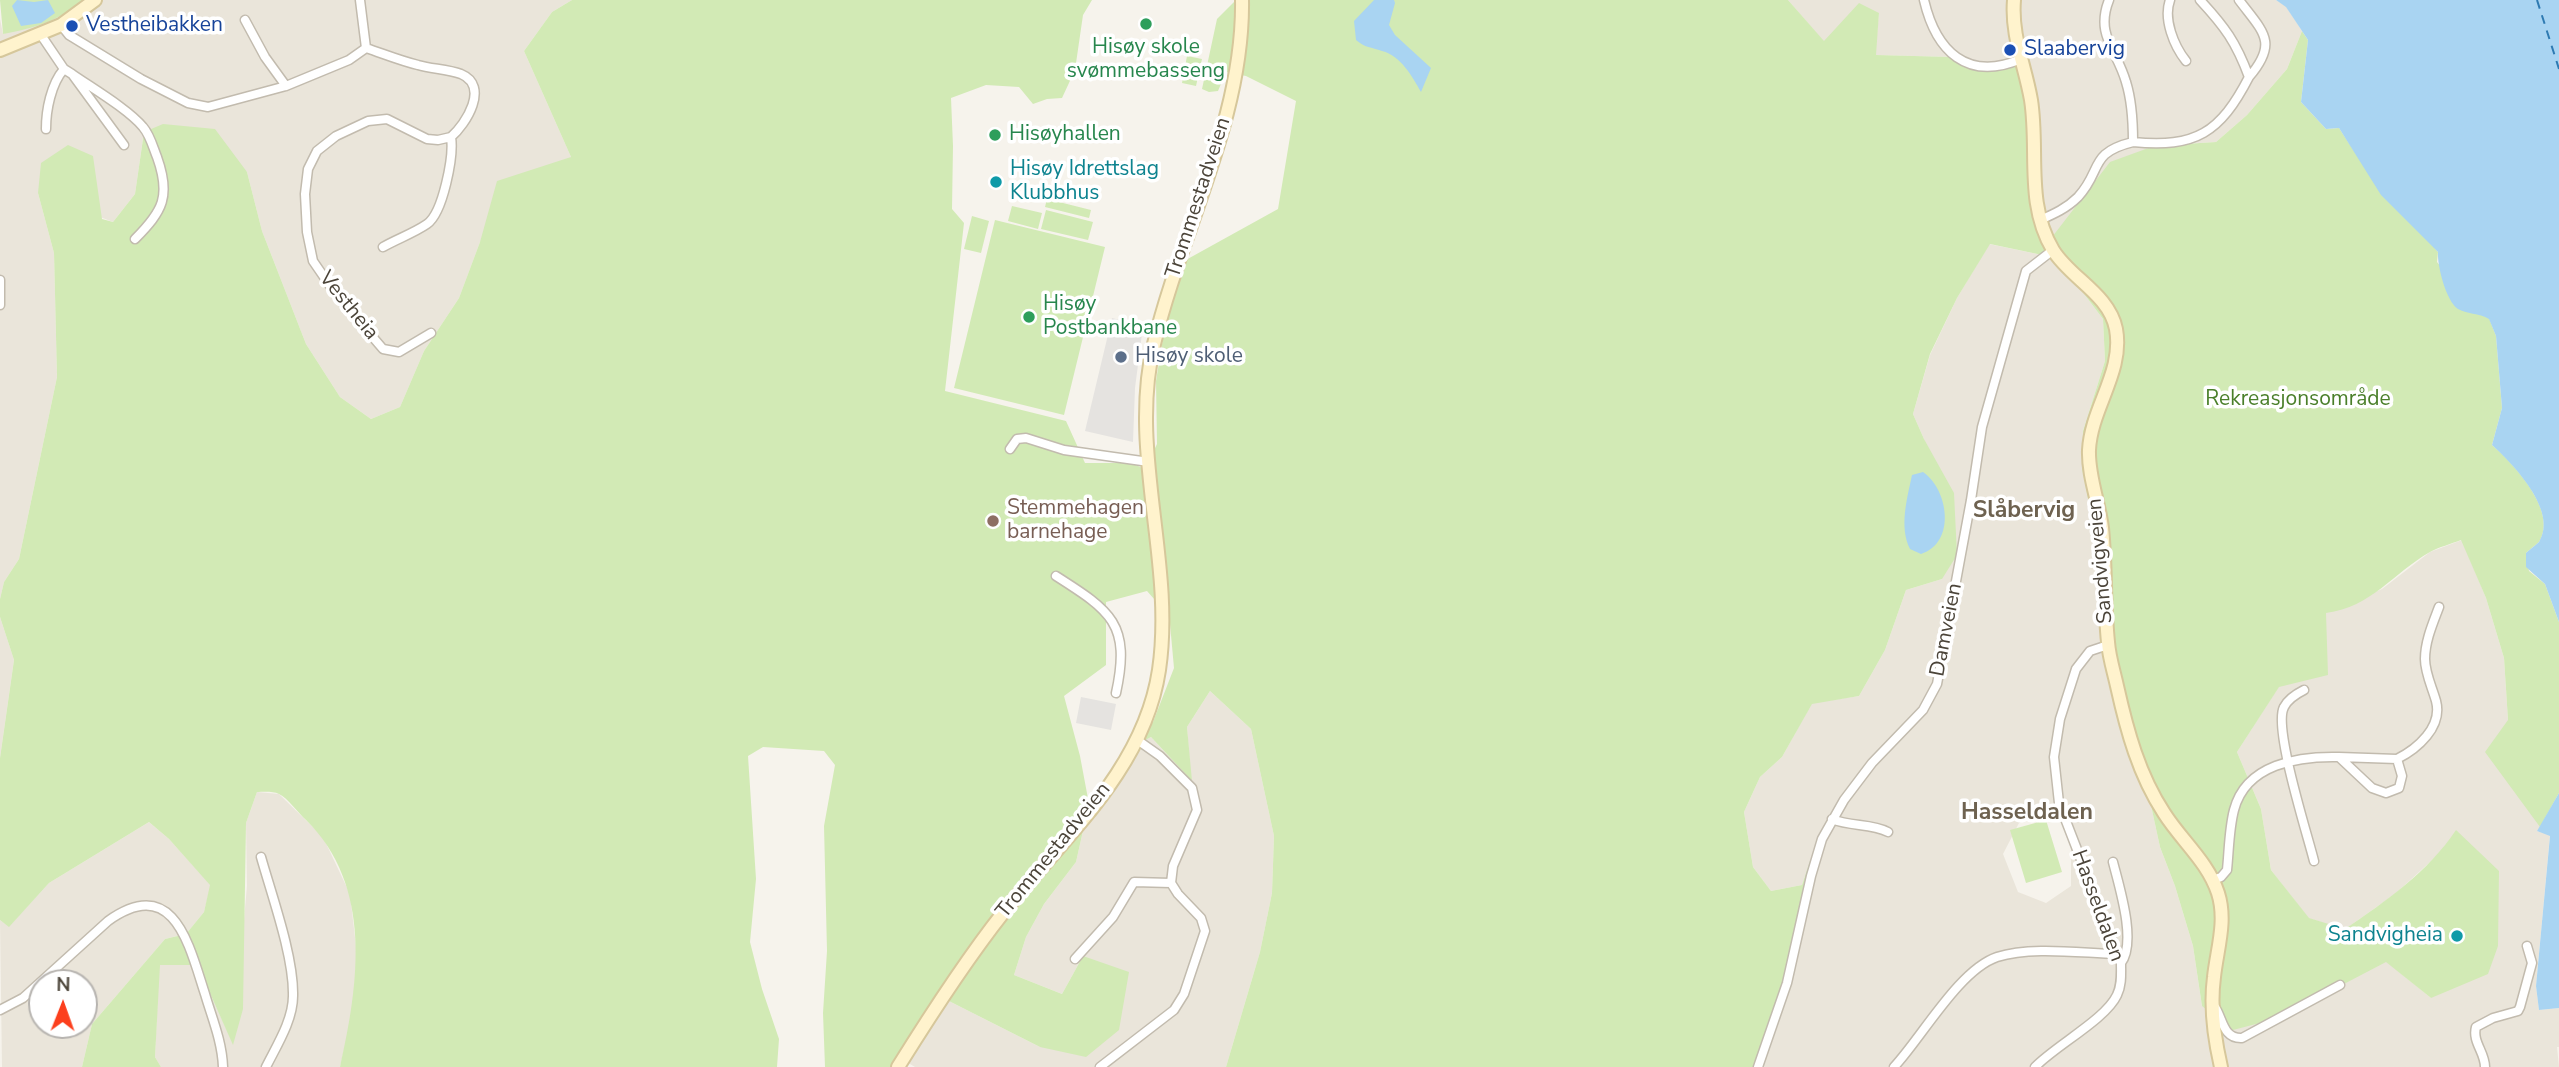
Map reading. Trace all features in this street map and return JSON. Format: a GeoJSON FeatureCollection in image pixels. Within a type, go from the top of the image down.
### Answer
{"type":"FeatureCollection","features":[{"type":"Feature","properties":{"kind":"main road"},"geometry":{"type":"LineString","coordinates":[[0,50],[61,25],[95,0]]}},
{"type":"Feature","properties":{"kind":"main road","name":"Trommestadveien"},"geometry":{"type":"LineString","coordinates":[[898,1067],[953,981],[1003,913],[1100,800],[1136,739],[1151,702],[1161,651],[1162,593],[1149,462],[1147,390],[1154,344],[1231,98],[1242,43],[1242,0]]}},
{"type":"Feature","properties":{"kind":"main road","name":"Sandvigveien"},"geometry":{"type":"LineString","coordinates":[[2014,0],[2014,33],[2026,75],[2034,121],[2034,192],[2040,220],[2053,250],[2104,305],[2116,332],[2116,362],[2094,423],[2089,452],[2103,532],[2108,645],[2130,738],[2148,788],[2165,816],[2213,880],[2219,895],[2222,920],[2212,1005],[2215,1041],[2221,1067]]}},
{"type":"Feature","properties":{"kind":"street"},"geometry":{"type":"LineString","coordinates":[[360,0],[366,48]]}},
{"type":"Feature","properties":{"kind":"street"},"geometry":{"type":"LineString","coordinates":[[1924,0],[1933,30],[1943,47],[1958,59],[1986,67],[1999,67],[2021,59]]}},
{"type":"Feature","properties":{"kind":"street"},"geometry":{"type":"LineString","coordinates":[[2109,0],[2104,12],[2104,31],[2126,81],[2133,113],[2133,142]]}},
{"type":"Feature","properties":{"kind":"street"},"geometry":{"type":"LineString","coordinates":[[2170,0],[2167,15],[2176,46],[2186,61]]}},
{"type":"Feature","properties":{"kind":"street"},"geometry":{"type":"LineString","coordinates":[[2200,0],[2227,30],[2249,77]]}},
{"type":"Feature","properties":{"kind":"street"},"geometry":{"type":"LineString","coordinates":[[2040,220],[2060,212],[2078,197],[2101,156],[2114,147],[2133,142],[2182,142],[2207,132],[2225,116],[2262,61],[2266,50],[2258,25],[2239,0]]}},
{"type":"Feature","properties":{"kind":"street"},"geometry":{"type":"LineString","coordinates":[[245,20],[265,57],[286,86]]}},
{"type":"Feature","properties":{"kind":"street"},"geometry":{"type":"LineString","coordinates":[[61,25],[69,35],[141,79],[188,103],[208,107],[286,86],[349,60],[366,48]]}},
{"type":"Feature","properties":{"kind":"street"},"geometry":{"type":"LineString","coordinates":[[41,35],[64,69],[134,119],[148,134],[160,166],[165,191],[158,212],[135,239]]}},
{"type":"Feature","properties":{"kind":"street"},"geometry":{"type":"LineString","coordinates":[[366,48],[419,66],[460,74],[470,81],[474,88],[473,104],[463,125],[451,137],[451,156],[436,214],[426,225],[383,247]]}},
{"type":"Feature","properties":{"kind":"street"},"geometry":{"type":"LineString","coordinates":[[46,129],[46,116],[54,88],[64,69]]}},
{"type":"Feature","properties":{"kind":"street"},"geometry":{"type":"LineString","coordinates":[[72,74],[124,145]]}},
{"type":"Feature","properties":{"kind":"street","name":"Vestheia"},"geometry":{"type":"LineString","coordinates":[[431,333],[399,352],[383,349],[335,293],[313,261],[307,232],[305,194],[308,169],[317,151],[336,136],[368,121],[387,119],[427,139],[451,137]]}},
{"type":"Feature","properties":{"kind":"street","name":"Damveien"},"geometry":{"type":"LineString","coordinates":[[1758,1067],[1787,983],[1822,839],[1832,819],[1871,762],[1923,710],[1937,684],[1962,554],[1982,427],[2026,271],[2053,250]]}},
{"type":"Feature","properties":{"kind":"street"},"geometry":{"type":"LineString","coordinates":[[0,280],[0,305]]}},
{"type":"Feature","properties":{"kind":"street"},"geometry":{"type":"LineString","coordinates":[[1010,449],[1017,439],[1026,438],[1063,450],[1149,462]]}},
{"type":"Feature","properties":{"kind":"street"},"geometry":{"type":"LineString","coordinates":[[1056,576],[1103,608],[1115,627],[1121,643],[1121,662],[1115,693]]}},
{"type":"Feature","properties":{"kind":"street"},"geometry":{"type":"LineString","coordinates":[[2213,880],[2221,877],[2227,870],[2234,810],[2242,791],[2256,775],[2288,761],[2316,756],[2397,759],[2411,752],[2424,740],[2437,713],[2425,658],[2429,633],[2439,607]]}},
{"type":"Feature","properties":{"kind":"street","name":"Hasseldalen"},"geometry":{"type":"LineString","coordinates":[[2035,1067],[2102,1014],[2117,996],[2121,979],[2121,963],[2059,803],[2054,757],[2060,719],[2076,669],[2090,651],[2108,645]]}},
{"type":"Feature","properties":{"kind":"street"},"geometry":{"type":"LineString","coordinates":[[2304,690],[2294,695],[2284,706],[2281,715],[2282,737],[2314,860]]}},
{"type":"Feature","properties":{"kind":"street"},"geometry":{"type":"LineString","coordinates":[[1100,1067],[1174,1010],[1184,994],[1205,931],[1200,918],[1171,883],[1173,866],[1196,810],[1192,788],[1160,756],[1136,739]]}},
{"type":"Feature","properties":{"kind":"street"},"geometry":{"type":"LineString","coordinates":[[2339,757],[2372,788],[2386,793],[2399,788],[2402,776],[2397,759]]}},
{"type":"Feature","properties":{"kind":"street"},"geometry":{"type":"LineString","coordinates":[[1832,819],[1845,825],[1878,827],[1888,832]]}},
{"type":"Feature","properties":{"kind":"street"},"geometry":{"type":"LineString","coordinates":[[261,857],[290,965],[294,997],[288,1020],[266,1067]]}},
{"type":"Feature","properties":{"kind":"street"},"geometry":{"type":"LineString","coordinates":[[2113,862],[2127,934],[2125,957],[2121,963]]}},
{"type":"Feature","properties":{"kind":"street"},"geometry":{"type":"LineString","coordinates":[[1075,959],[1113,917],[1134,882],[1171,883]]}},
{"type":"Feature","properties":{"kind":"street"},"geometry":{"type":"LineString","coordinates":[[0,1010],[23,998],[122,910],[134,906],[155,907],[177,922],[189,942],[220,1041],[223,1067]]}},
{"type":"Feature","properties":{"kind":"street"},"geometry":{"type":"LineString","coordinates":[[2485,1067],[2475,1038],[2476,1027],[2493,1017],[2518,1011],[2532,963],[2527,946]]}},
{"type":"Feature","properties":{"kind":"street"},"geometry":{"type":"LineString","coordinates":[[1894,1067],[1958,987],[1974,970],[1995,958],[2020,952],[2116,954]]}},
{"type":"Feature","properties":{"kind":"street"},"geometry":{"type":"LineString","coordinates":[[2212,1005],[2217,1009],[2226,1032],[2235,1038],[2242,1038],[2340,985]]}},
{"type":"Feature","properties":{"kind":"shaded area"},"geometry":{"type":"Polygon","coordinates":[[[84,0],[572,0],[552,12],[524,51],[571,157],[480,242],[459,298],[424,351],[400,407],[371,419],[340,397],[306,344],[262,231],[247,172],[144,132],[135,194],[113,222],[38,193],[54,253],[57,377],[19,559],[4,582],[0,599],[0,19],[3,34],[84,0]]]}},
{"type":"Feature","properties":{"kind":"shaded area"},"geometry":{"type":"Polygon","coordinates":[[[1788,0],[2276,0],[2286,6],[2302,31],[2287,69],[2247,115],[2216,142],[2154,146],[2049,241],[2027,130],[2022,66],[1978,64],[1952,57],[1875,55],[1879,13],[1824,42],[1788,0]]]}},
{"type":"Feature","properties":{"kind":"shaded area"},"geometry":{"type":"Polygon","coordinates":[[[1989,244],[2047,256],[2078,286],[2103,319],[2105,361],[2083,431],[2082,469],[2098,549],[2099,610],[2106,670],[2147,787],[2160,847],[2193,946],[2202,1006],[2279,1018],[2386,961],[2431,998],[2457,831],[2441,852],[2395,894],[2344,930],[2308,918],[2271,870],[2261,809],[2237,752],[2326,612],[2382,589],[2430,552],[2462,540],[2486,598],[2504,658],[2508,720],[2540,827],[2537,831],[2550,835],[2536,986],[2539,1010],[2559,1008],[2559,1067],[1759,1067],[1810,862],[1802,885],[1771,891],[1753,867],[1744,812],[1760,777],[1782,757],[1812,703],[1859,696],[1885,650],[1906,590],[1942,579],[1924,439],[1913,414],[1930,355],[1957,298],[1989,244]],[[2055,809],[2019,823],[2003,854],[2018,892],[2046,903],[2071,886],[2071,839],[2055,809]]]}},
{"type":"Feature","properties":{"kind":"shaded area","name":"Hisøy skole"},"geometry":{"type":"Polygon","coordinates":[[[1112,318],[1143,326],[1135,388],[1133,442],[1085,431],[1112,318]]]}},
{"type":"Feature","properties":{"kind":"shaded area"},"geometry":{"type":"Polygon","coordinates":[[[0,617],[14,660],[0,758],[0,617]]]}},
{"type":"Feature","properties":{"kind":"shaded area"},"geometry":{"type":"Polygon","coordinates":[[[1210,691],[1251,729],[1274,836],[1272,893],[1260,952],[1226,1067],[915,1067],[900,1058],[939,996],[1040,1047],[1083,956],[1062,994],[1014,975],[1026,937],[1044,904],[1076,862],[1089,804],[1123,752],[1151,737],[1191,780],[1187,727],[1210,691]]]}},
{"type":"Feature","properties":{"kind":"shaded area"},"geometry":{"type":"Polygon","coordinates":[[[1081,697],[1116,704],[1111,730],[1076,723],[1081,697]]]}},
{"type":"Feature","properties":{"kind":"shaded area"},"geometry":{"type":"Polygon","coordinates":[[[257,792],[279,794],[323,837],[350,894],[357,955],[352,1016],[340,1067],[161,1067],[155,1057],[159,965],[191,965],[209,991],[233,1043],[247,886],[246,823],[257,792]]]}},
{"type":"Feature","properties":{"kind":"shaded area"},"geometry":{"type":"Polygon","coordinates":[[[149,822],[169,839],[211,885],[204,912],[186,934],[165,939],[98,1017],[98,969],[28,969],[28,1039],[89,1039],[82,1067],[2,1067],[0,920],[9,926],[49,883],[149,822]]]}},
{"type":"Feature","properties":{"kind":"green space"},"geometry":{"type":"Polygon","coordinates":[[[0,0],[84,1],[46,23],[3,34],[0,0]]]}},
{"type":"Feature","properties":{"kind":"green space","name":"Rekreasjonsområde"},"geometry":{"type":"Polygon","coordinates":[[[572,0],[1092,0],[1083,15],[1075,70],[1062,98],[1033,104],[1019,87],[986,85],[951,98],[952,209],[964,223],[945,391],[1066,421],[1085,463],[1131,463],[1145,469],[1157,444],[1156,381],[1166,320],[1184,261],[1278,209],[1296,101],[1246,76],[1226,72],[1218,91],[1209,92],[1202,89],[1217,19],[1236,0],[1788,0],[1824,41],[1859,3],[1879,13],[1876,55],[1952,57],[1978,64],[2022,66],[2027,130],[2049,241],[2110,162],[2154,146],[2216,142],[2247,115],[2287,69],[2302,31],[2308,40],[2301,102],[2326,129],[2339,128],[2356,154],[2438,252],[2437,262],[2480,314],[2489,318],[2496,336],[2502,408],[2492,445],[2521,476],[2538,503],[2544,530],[2539,542],[2526,553],[2529,571],[2545,584],[2559,622],[2559,793],[2540,827],[2485,752],[2508,720],[2504,658],[2486,598],[2461,540],[2417,560],[2369,597],[2342,610],[2326,613],[2328,675],[2279,687],[2237,752],[2261,809],[2271,870],[2309,918],[2345,929],[2419,872],[2456,830],[2499,871],[2498,946],[2488,974],[2431,998],[2386,962],[2279,1018],[2233,1030],[2202,1006],[2193,946],[2160,847],[2147,787],[2106,670],[2099,610],[2098,549],[2082,469],[2083,431],[2105,361],[2103,319],[2078,286],[2047,256],[1990,244],[1957,298],[1930,354],[1913,414],[1954,493],[1957,555],[1942,579],[1906,590],[1885,650],[1859,696],[1812,704],[1782,757],[1760,777],[1744,812],[1753,867],[1771,891],[1802,885],[1810,861],[1812,862],[1810,894],[1759,1067],[1226,1067],[1260,952],[1272,893],[1274,836],[1251,729],[1210,691],[1187,727],[1192,781],[1151,737],[1123,752],[1153,722],[1174,668],[1170,624],[1162,608],[1147,591],[1106,602],[1106,665],[1064,696],[1089,804],[1076,862],[1044,904],[1026,937],[1014,975],[1062,994],[1083,956],[1129,972],[1119,1030],[1086,1057],[1040,1047],[939,996],[903,1067],[825,1067],[823,1013],[827,951],[824,826],[835,765],[824,751],[763,747],[748,756],[756,879],[750,942],[779,1039],[777,1067],[340,1067],[355,969],[351,905],[342,875],[327,846],[286,799],[277,793],[257,792],[246,823],[243,1009],[233,1045],[209,991],[191,965],[160,965],[155,1057],[161,1067],[82,1067],[89,1039],[98,1039],[98,1017],[165,939],[186,934],[204,912],[210,885],[169,839],[149,822],[49,883],[9,927],[0,920],[0,758],[14,660],[0,617],[0,599],[4,582],[19,559],[57,377],[54,253],[38,193],[41,163],[68,145],[93,156],[102,219],[113,222],[135,194],[144,132],[163,124],[215,129],[247,172],[262,231],[306,344],[340,397],[371,419],[400,407],[424,351],[459,298],[480,242],[497,181],[571,157],[524,51],[552,12],[572,0]]]}},
{"type":"Feature","properties":{"kind":"green space"},"geometry":{"type":"Polygon","coordinates":[[[1187,56],[1202,59],[1196,86],[1182,83],[1187,56]]]}},
{"type":"Feature","properties":{"kind":"green space"},"geometry":{"type":"Polygon","coordinates":[[[1047,199],[1091,210],[1089,218],[1045,207],[1047,199]]]}},
{"type":"Feature","properties":{"kind":"green space"},"geometry":{"type":"Polygon","coordinates":[[[1012,206],[1042,213],[1038,229],[1008,221],[1012,206]]]}},
{"type":"Feature","properties":{"kind":"green space"},"geometry":{"type":"Polygon","coordinates":[[[1046,210],[1093,222],[1088,240],[1041,229],[1046,210]]]}},
{"type":"Feature","properties":{"kind":"green space"},"geometry":{"type":"Polygon","coordinates":[[[972,216],[989,221],[981,253],[964,249],[972,216]]]}},
{"type":"Feature","properties":{"kind":"green space","name":"Hisøy Postbankbane"},"geometry":{"type":"Polygon","coordinates":[[[995,220],[1105,247],[1064,415],[954,388],[995,220]]]}},
{"type":"Feature","properties":{"kind":"green space"},"geometry":{"type":"Polygon","coordinates":[[[2046,820],[2062,872],[2026,883],[2010,830],[2046,820]]]}},
{"type":"Feature","properties":{"kind":"water"},"geometry":{"type":"Polygon","coordinates":[[[17,0],[48,0],[55,13],[41,23],[21,26],[12,6],[17,0]]]}},
{"type":"Feature","properties":{"kind":"water"},"geometry":{"type":"Polygon","coordinates":[[[1374,0],[1394,0],[1389,25],[1395,35],[1431,68],[1421,92],[1395,57],[1356,40],[1354,21],[1374,0]]]}},
{"type":"Feature","properties":{"kind":"water"},"geometry":{"type":"Polygon","coordinates":[[[2276,0],[2559,0],[2559,622],[2545,584],[2526,567],[2526,553],[2539,542],[2544,530],[2538,502],[2521,475],[2492,445],[2502,408],[2496,336],[2489,319],[2461,311],[2454,305],[2443,282],[2438,252],[2381,195],[2339,128],[2326,129],[2301,102],[2308,40],[2286,7],[2276,0]]]}},
{"type":"Feature","properties":{"kind":"water"},"geometry":{"type":"Polygon","coordinates":[[[1923,472],[1939,491],[1945,516],[1940,539],[1932,548],[1921,554],[1910,549],[1904,522],[1912,475],[1923,472]]]}},
{"type":"Feature","properties":{"kind":"water"},"geometry":{"type":"Polygon","coordinates":[[[2559,793],[2559,1008],[2539,1010],[2536,986],[2550,836],[2537,831],[2559,793]]]}},
{"type":"Feature","properties":{"kind":"ferry route"},"geometry":{"type":"LineString","coordinates":[[2537,0],[2559,69]]}},
{"type":"Feature","properties":{"kind":"place","name":"Hisøy skole svømmebasseng"},"geometry":{"type":"Point","coordinates":[1146,24]}},
{"type":"Feature","properties":{"kind":"place","name":"Vestheibakken"},"geometry":{"type":"Point","coordinates":[72,26]}},
{"type":"Feature","properties":{"kind":"place","name":"Slaabervig"},"geometry":{"type":"Point","coordinates":[2010,50]}},
{"type":"Feature","properties":{"kind":"place","name":"Hisøyhallen"},"geometry":{"type":"Point","coordinates":[995,135]}},
{"type":"Feature","properties":{"kind":"place","name":"Hisøy Idrettslag Klubbhus"},"geometry":{"type":"Point","coordinates":[996,182]}},
{"type":"Feature","properties":{"kind":"place","name":"Hisøy Postbankbane"},"geometry":{"type":"Point","coordinates":[1029,317]}},
{"type":"Feature","properties":{"kind":"place","name":"Hisøy skole"},"geometry":{"type":"Point","coordinates":[1121,357]}},
{"type":"Feature","properties":{"kind":"place","name":"Stemmehagen barnehage"},"geometry":{"type":"Point","coordinates":[993,521]}},
{"type":"Feature","properties":{"kind":"place","name":"Sandvigheia"},"geometry":{"type":"Point","coordinates":[2457,936]}},
{"type":"Feature","properties":{"kind":"district","name":"Slåbervig"},"geometry":{"type":"Point","coordinates":[2024,511]}},
{"type":"Feature","properties":{"kind":"district","name":"Hasseldalen"},"geometry":{"type":"Point","coordinates":[2027,813]}}]}
